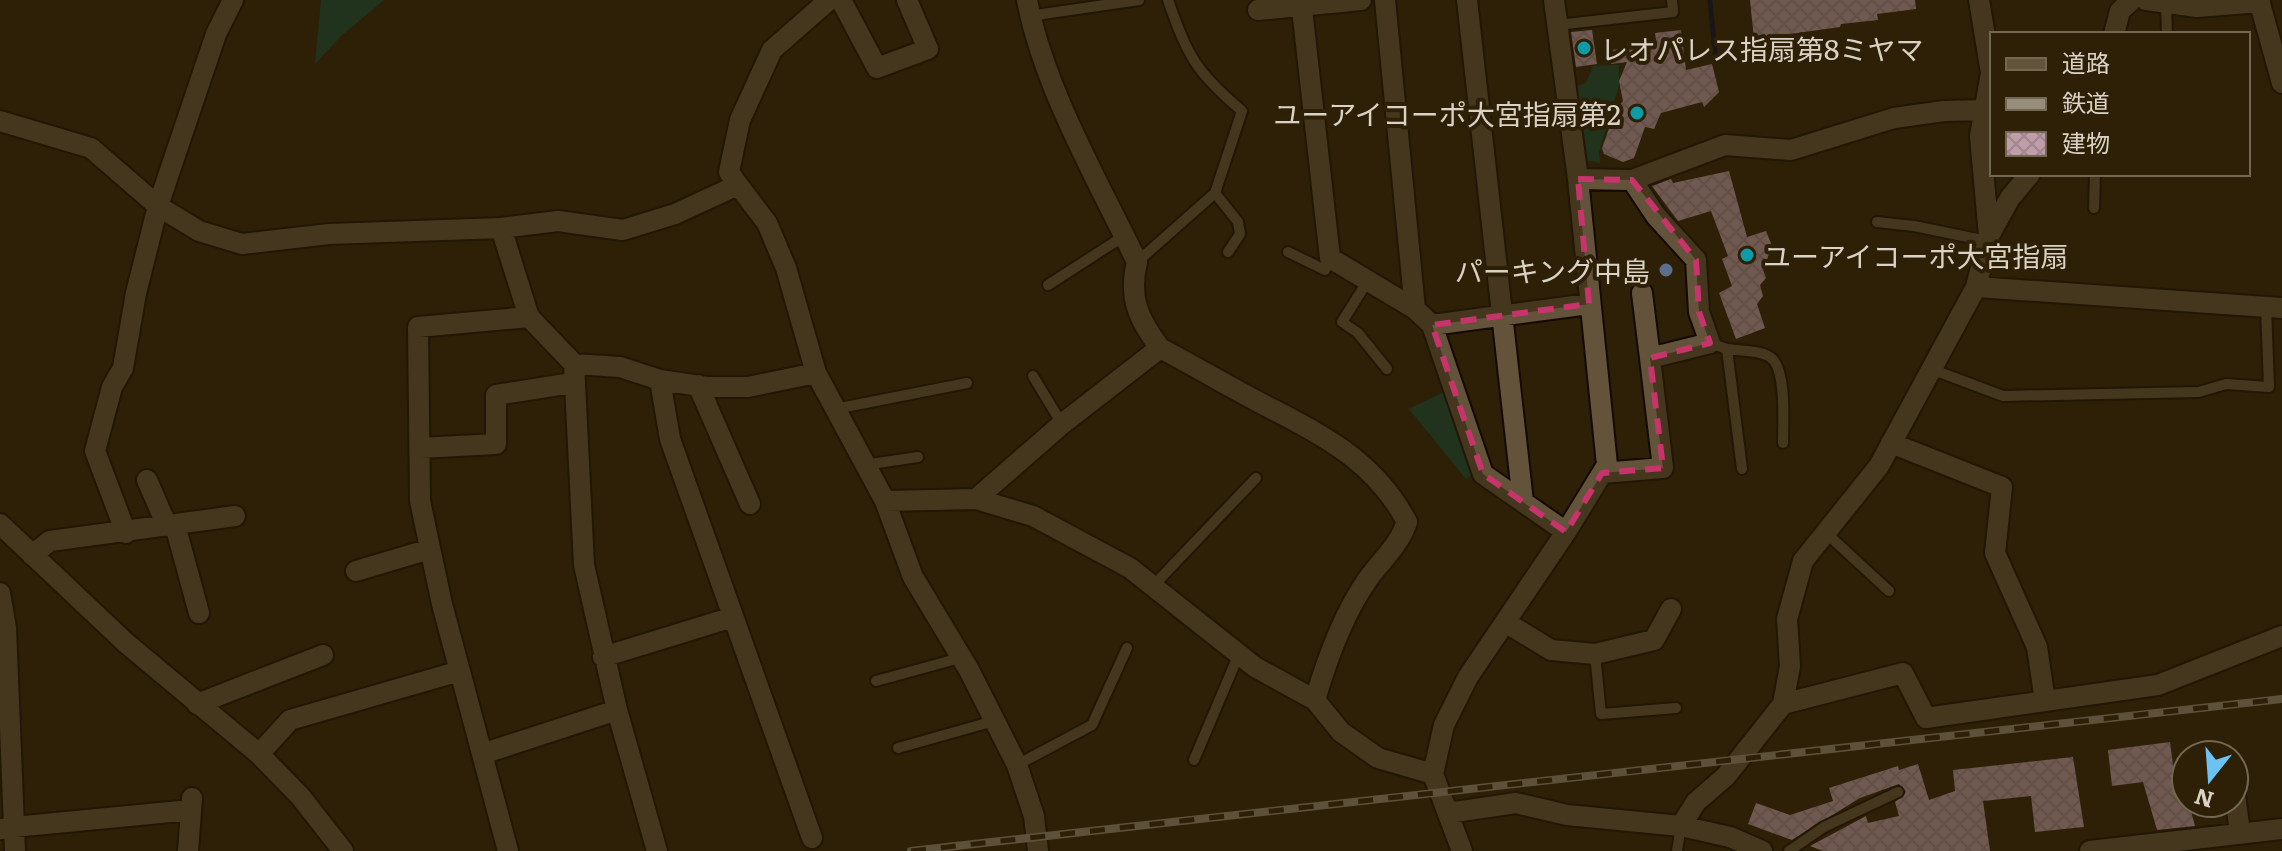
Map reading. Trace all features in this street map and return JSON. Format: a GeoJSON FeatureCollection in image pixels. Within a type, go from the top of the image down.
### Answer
{"type":"FeatureCollection","features":[{"type":"Feature","properties":{"kind":"street"},"geometry":{"type":"LineString","coordinates":[[126,533],[95,451],[112,387],[123,368],[136,293],[158,206],[216,34],[233,0]]}},
{"type":"Feature","properties":{"kind":"street"},"geometry":{"type":"LineString","coordinates":[[829,0],[772,50],[740,120],[729,172],[767,223],[786,268],[816,373],[885,501],[913,577],[1017,765],[1034,816],[1038,851]]}},
{"type":"Feature","properties":{"kind":"street"},"geometry":{"type":"LineString","coordinates":[[841,0],[877,68],[928,49],[907,0]]}},
{"type":"Feature","properties":{"kind":"street"},"geometry":{"type":"LineString","coordinates":[[1258,10],[1301,3],[1361,0]]}},
{"type":"Feature","properties":{"kind":"street"},"geometry":{"type":"LineString","coordinates":[[1385,0],[1415,309]]}},
{"type":"Feature","properties":{"kind":"street"},"geometry":{"type":"LineString","coordinates":[[1467,0],[1523,502]]}},
{"type":"Feature","properties":{"kind":"street"},"geometry":{"type":"LineString","coordinates":[[1462,851],[1433,774],[1444,725],[1456,699],[1607,465],[1578,179],[1554,0]]}},
{"type":"Feature","properties":{"kind":"street"},"geometry":{"type":"LineString","coordinates":[[1979,0],[1990,67]]}},
{"type":"Feature","properties":{"kind":"street"},"geometry":{"type":"LineString","coordinates":[[2115,32],[2120,11],[2132,0]]}},
{"type":"Feature","properties":{"kind":"street"},"geometry":{"type":"LineString","coordinates":[[2156,1],[2197,7],[2260,1],[2280,71]]}},
{"type":"Feature","properties":{"kind":"street"},"geometry":{"type":"LineString","coordinates":[[1301,3],[1330,258],[1415,309],[1432,325],[1483,474],[1566,532]]}},
{"type":"Feature","properties":{"kind":"street"},"geometry":{"type":"LineString","coordinates":[[1028,8],[1063,103],[1137,262],[1132,282],[1134,301],[1143,325],[1160,348],[1315,429],[1355,456],[1395,499],[1407,522],[1401,540],[1368,579],[1350,609],[1315,700]]}},
{"type":"Feature","properties":{"kind":"street"},"geometry":{"type":"LineString","coordinates":[[1988,239],[1980,136],[1990,78]]}},
{"type":"Feature","properties":{"kind":"street"},"geometry":{"type":"LineString","coordinates":[[1578,179],[1632,180],[1725,145],[1791,150],[1894,118],[1944,111],[1984,110]]}},
{"type":"Feature","properties":{"kind":"street"},"geometry":{"type":"LineString","coordinates":[[0,121],[91,148],[158,206],[199,231],[242,244],[329,234],[501,228],[558,221],[623,230],[675,214],[738,185]]}},
{"type":"Feature","properties":{"kind":"street"},"geometry":{"type":"LineString","coordinates":[[1681,826],[1696,802],[1726,776],[1783,704],[1790,666],[1787,619],[1803,561],[1879,466],[1976,287],[1988,239],[2010,198],[2028,176]]}},
{"type":"Feature","properties":{"kind":"street"},"geometry":{"type":"LineString","coordinates":[[1632,180],[1656,216],[1696,260],[1699,312],[1718,346],[1650,358]]}},
{"type":"Feature","properties":{"kind":"street"},"geometry":{"type":"LineString","coordinates":[[501,228],[529,317],[573,373],[584,565],[603,657],[657,851]]}},
{"type":"Feature","properties":{"kind":"street"},"geometry":{"type":"LineString","coordinates":[[1976,287],[2274,307]]}},
{"type":"Feature","properties":{"kind":"street"},"geometry":{"type":"LineString","coordinates":[[1602,473],[1663,468],[1642,293]]}},
{"type":"Feature","properties":{"kind":"street"},"geometry":{"type":"LineString","coordinates":[[1432,325],[1589,304]]}},
{"type":"Feature","properties":{"kind":"street"},"geometry":{"type":"LineString","coordinates":[[508,851],[460,671],[420,501],[418,327],[529,317]]}},
{"type":"Feature","properties":{"kind":"street"},"geometry":{"type":"LineString","coordinates":[[976,499],[1062,424],[1160,348]]}},
{"type":"Feature","properties":{"kind":"street"},"geometry":{"type":"LineString","coordinates":[[420,448],[496,444],[496,395],[573,373],[620,367],[660,380],[748,387],[816,373]]}},
{"type":"Feature","properties":{"kind":"street"},"geometry":{"type":"LineString","coordinates":[[660,380],[670,439],[812,838]]}},
{"type":"Feature","properties":{"kind":"street"},"geometry":{"type":"LineString","coordinates":[[698,385],[750,504]]}},
{"type":"Feature","properties":{"kind":"street"},"geometry":{"type":"LineString","coordinates":[[1891,443],[2002,487],[1995,553],[2037,647],[2045,701]]}},
{"type":"Feature","properties":{"kind":"street"},"geometry":{"type":"LineString","coordinates":[[147,480],[171,526],[199,613]]}},
{"type":"Feature","properties":{"kind":"street"},"geometry":{"type":"LineString","coordinates":[[885,501],[976,499],[1033,516],[1130,568],[1239,654],[1315,700],[1341,732],[1378,758],[1433,774]]}},
{"type":"Feature","properties":{"kind":"street"},"geometry":{"type":"LineString","coordinates":[[32,555],[50,541],[235,516]]}},
{"type":"Feature","properties":{"kind":"street"},"geometry":{"type":"LineString","coordinates":[[0,524],[197,704],[259,754],[300,796],[343,851]]}},
{"type":"Feature","properties":{"kind":"street"},"geometry":{"type":"LineString","coordinates":[[356,571],[430,549]]}},
{"type":"Feature","properties":{"kind":"street"},"geometry":{"type":"LineString","coordinates":[[0,593],[7,828],[15,851]]}},
{"type":"Feature","properties":{"kind":"street"},"geometry":{"type":"LineString","coordinates":[[1505,622],[1551,650],[1595,654],[1654,640],[1671,609]]}},
{"type":"Feature","properties":{"kind":"street"},"geometry":{"type":"LineString","coordinates":[[603,657],[733,617]]}},
{"type":"Feature","properties":{"kind":"street"},"geometry":{"type":"LineString","coordinates":[[1783,704],[1903,673],[1926,718],[2158,685],[2282,636]]}},
{"type":"Feature","properties":{"kind":"street"},"geometry":{"type":"LineString","coordinates":[[197,704],[323,655]]}},
{"type":"Feature","properties":{"kind":"street"},"geometry":{"type":"LineString","coordinates":[[259,754],[290,720],[460,671]]}},
{"type":"Feature","properties":{"kind":"street"},"geometry":{"type":"LineString","coordinates":[[482,754],[617,710]]}},
{"type":"Feature","properties":{"kind":"street"},"geometry":{"type":"LineString","coordinates":[[1448,813],[1516,803],[1567,815],[1681,826],[1730,837],[1762,851]]}},
{"type":"Feature","properties":{"kind":"street"},"geometry":{"type":"LineString","coordinates":[[7,828],[191,804],[188,851]]}},
{"type":"Feature","properties":{"kind":"street"},"geometry":{"type":"LineString","coordinates":[[2238,819],[2240,833]]}},
{"type":"Feature","properties":{"kind":"street"},"geometry":{"type":"LineString","coordinates":[[2090,851],[2282,829]]}},
{"type":"Feature","properties":{"kind":"lane"},"geometry":{"type":"LineString","coordinates":[[1028,8],[1139,0]]}},
{"type":"Feature","properties":{"kind":"lane"},"geometry":{"type":"LineString","coordinates":[[1137,262],[1215,193],[1242,111],[1206,80],[1186,52],[1168,0]]}},
{"type":"Feature","properties":{"kind":"lane"},"geometry":{"type":"LineString","coordinates":[[1557,25],[1673,12],[1672,0]]}},
{"type":"Feature","properties":{"kind":"lane"},"geometry":{"type":"LineString","coordinates":[[2156,1],[2166,32]]}},
{"type":"Feature","properties":{"kind":"lane"},"geometry":{"type":"LineString","coordinates":[[2094,208],[2095,176]]}},
{"type":"Feature","properties":{"kind":"lane"},"geometry":{"type":"LineString","coordinates":[[1215,193],[1238,222],[1240,234],[1228,252]]}},
{"type":"Feature","properties":{"kind":"lane"},"geometry":{"type":"LineString","coordinates":[[1877,222],[1988,239]]}},
{"type":"Feature","properties":{"kind":"lane"},"geometry":{"type":"LineString","coordinates":[[1048,285],[1124,236]]}},
{"type":"Feature","properties":{"kind":"lane"},"geometry":{"type":"LineString","coordinates":[[1288,252],[1325,270],[1330,258]]}},
{"type":"Feature","properties":{"kind":"lane"},"geometry":{"type":"LineString","coordinates":[[1367,282],[1342,322],[1358,333],[1387,369]]}},
{"type":"Feature","properties":{"kind":"lane"},"geometry":{"type":"LineString","coordinates":[[1930,369],[2003,396],[2199,392],[2226,384],[2269,387],[2274,307]]}},
{"type":"Feature","properties":{"kind":"lane"},"geometry":{"type":"LineString","coordinates":[[1742,469],[1718,346],[1768,355],[1776,362],[1782,387],[1783,443]]}},
{"type":"Feature","properties":{"kind":"lane"},"geometry":{"type":"LineString","coordinates":[[1033,376],[1062,424]]}},
{"type":"Feature","properties":{"kind":"lane"},"geometry":{"type":"LineString","coordinates":[[833,409],[967,383]]}},
{"type":"Feature","properties":{"kind":"lane"},"geometry":{"type":"LineString","coordinates":[[864,465],[918,457]]}},
{"type":"Feature","properties":{"kind":"lane"},"geometry":{"type":"LineString","coordinates":[[1153,586],[1256,478]]}},
{"type":"Feature","properties":{"kind":"lane"},"geometry":{"type":"LineString","coordinates":[[1825,532],[1889,591]]}},
{"type":"Feature","properties":{"kind":"lane"},"geometry":{"type":"LineString","coordinates":[[1017,765],[1092,725],[1127,648]]}},
{"type":"Feature","properties":{"kind":"lane"},"geometry":{"type":"LineString","coordinates":[[1194,760],[1239,654]]}},
{"type":"Feature","properties":{"kind":"lane"},"geometry":{"type":"LineString","coordinates":[[1595,654],[1601,714],[1676,708]]}},
{"type":"Feature","properties":{"kind":"lane"},"geometry":{"type":"LineString","coordinates":[[876,681],[960,658]]}},
{"type":"Feature","properties":{"kind":"lane"},"geometry":{"type":"LineString","coordinates":[[898,748],[994,721]]}},
{"type":"Feature","properties":{"kind":"lane"},"geometry":{"type":"LineString","coordinates":[[1789,851],[1824,827],[1898,792]]}},
{"type":"Feature","properties":{"kind":"lane"},"geometry":{"type":"LineString","coordinates":[[1677,851],[1681,826]]}},
{"type":"Feature","properties":{"kind":"highlighted area"},"geometry":{"type":"Polygon","coordinates":[[[1578,179],[1632,180],[1696,260],[1699,312],[1710,343],[1650,358],[1663,468],[1602,473],[1566,532],[1483,474],[1432,325],[1589,304],[1578,179]]]}},
{"type":"Feature","properties":{"kind":"green space"},"geometry":{"type":"Polygon","coordinates":[[[321,0],[384,0],[341,36],[315,64],[321,0]]]}},
{"type":"Feature","properties":{"kind":"green space"},"geometry":{"type":"Polygon","coordinates":[[[1619,65],[1619,85],[1599,152],[1600,163],[1581,159],[1573,87],[1586,83],[1593,66],[1619,65]]]}},
{"type":"Feature","properties":{"kind":"green space"},"geometry":{"type":"Polygon","coordinates":[[[1444,392],[1472,475],[1466,479],[1409,409],[1444,392]]]}},
{"type":"Feature","properties":{"kind":"building"},"geometry":{"type":"Polygon","coordinates":[[[1750,0],[1915,0],[1916,9],[1877,14],[1878,20],[1754,39],[1750,0]]]}},
{"type":"Feature","properties":{"kind":"building","name":"レオパレス指扇第8ミヤマ"},"geometry":{"type":"Polygon","coordinates":[[[1592,30],[1597,64],[1576,67],[1571,32],[1592,30]]]}},
{"type":"Feature","properties":{"kind":"building","name":"ユーアイコーポ大宮指扇第2"},"geometry":{"type":"Polygon","coordinates":[[[1681,30],[1686,70],[1712,64],[1719,92],[1704,107],[1702,102],[1661,113],[1654,129],[1645,127],[1634,158],[1623,162],[1604,154],[1602,148],[1616,109],[1623,101],[1619,81],[1627,62],[1611,64],[1609,50],[1628,48],[1627,43],[1656,40],[1655,33],[1681,30]]]}},
{"type":"Feature","properties":{"kind":"building","name":"ユーアイコーポ大宮指扇"},"geometry":{"type":"Polygon","coordinates":[[[1729,171],[1747,237],[1766,231],[1772,246],[1763,270],[1766,278],[1760,285],[1763,296],[1757,304],[1765,328],[1736,339],[1719,293],[1732,286],[1722,259],[1728,256],[1711,211],[1678,221],[1652,186],[1671,179],[1673,183],[1729,171]]]}},
{"type":"Feature","properties":{"kind":"building"},"geometry":{"type":"Polygon","coordinates":[[[2170,742],[2170,819],[2193,819],[2195,826],[2157,830],[2143,782],[2112,786],[2108,750],[2170,742]]]}},
{"type":"Feature","properties":{"kind":"building"},"geometry":{"type":"Polygon","coordinates":[[[2073,757],[2084,827],[2035,832],[2031,796],[1983,801],[1990,851],[1823,851],[1810,846],[1866,816],[1868,823],[1899,816],[1895,802],[1906,792],[1899,784],[1860,798],[1792,840],[1748,824],[1756,803],[1790,815],[1833,801],[1829,788],[1898,766],[1899,770],[1918,764],[1929,800],[1955,791],[1953,770],[2073,757]]]}},
{"type":"Feature","properties":{"kind":"waterway"},"geometry":{"type":"LineString","coordinates":[[1710,0],[1715,53]]}},
{"type":"Feature","properties":{"kind":"railway"},"geometry":{"type":"LineString","coordinates":[[911,851],[2282,699]]}},
{"type":"Feature","properties":{"kind":"place","name":"レオパレス指扇第8ミヤマ"},"geometry":{"type":"Point","coordinates":[1584,48]}},
{"type":"Feature","properties":{"kind":"place","name":"ユーアイコーポ大宮指扇第2"},"geometry":{"type":"Point","coordinates":[1637,113]}},
{"type":"Feature","properties":{"kind":"place","name":"ユーアイコーポ大宮指扇"},"geometry":{"type":"Point","coordinates":[1747,255]}},
{"type":"Feature","properties":{"kind":"place","name":"パーキング中島"},"geometry":{"type":"Point","coordinates":[1666,270]}}]}
